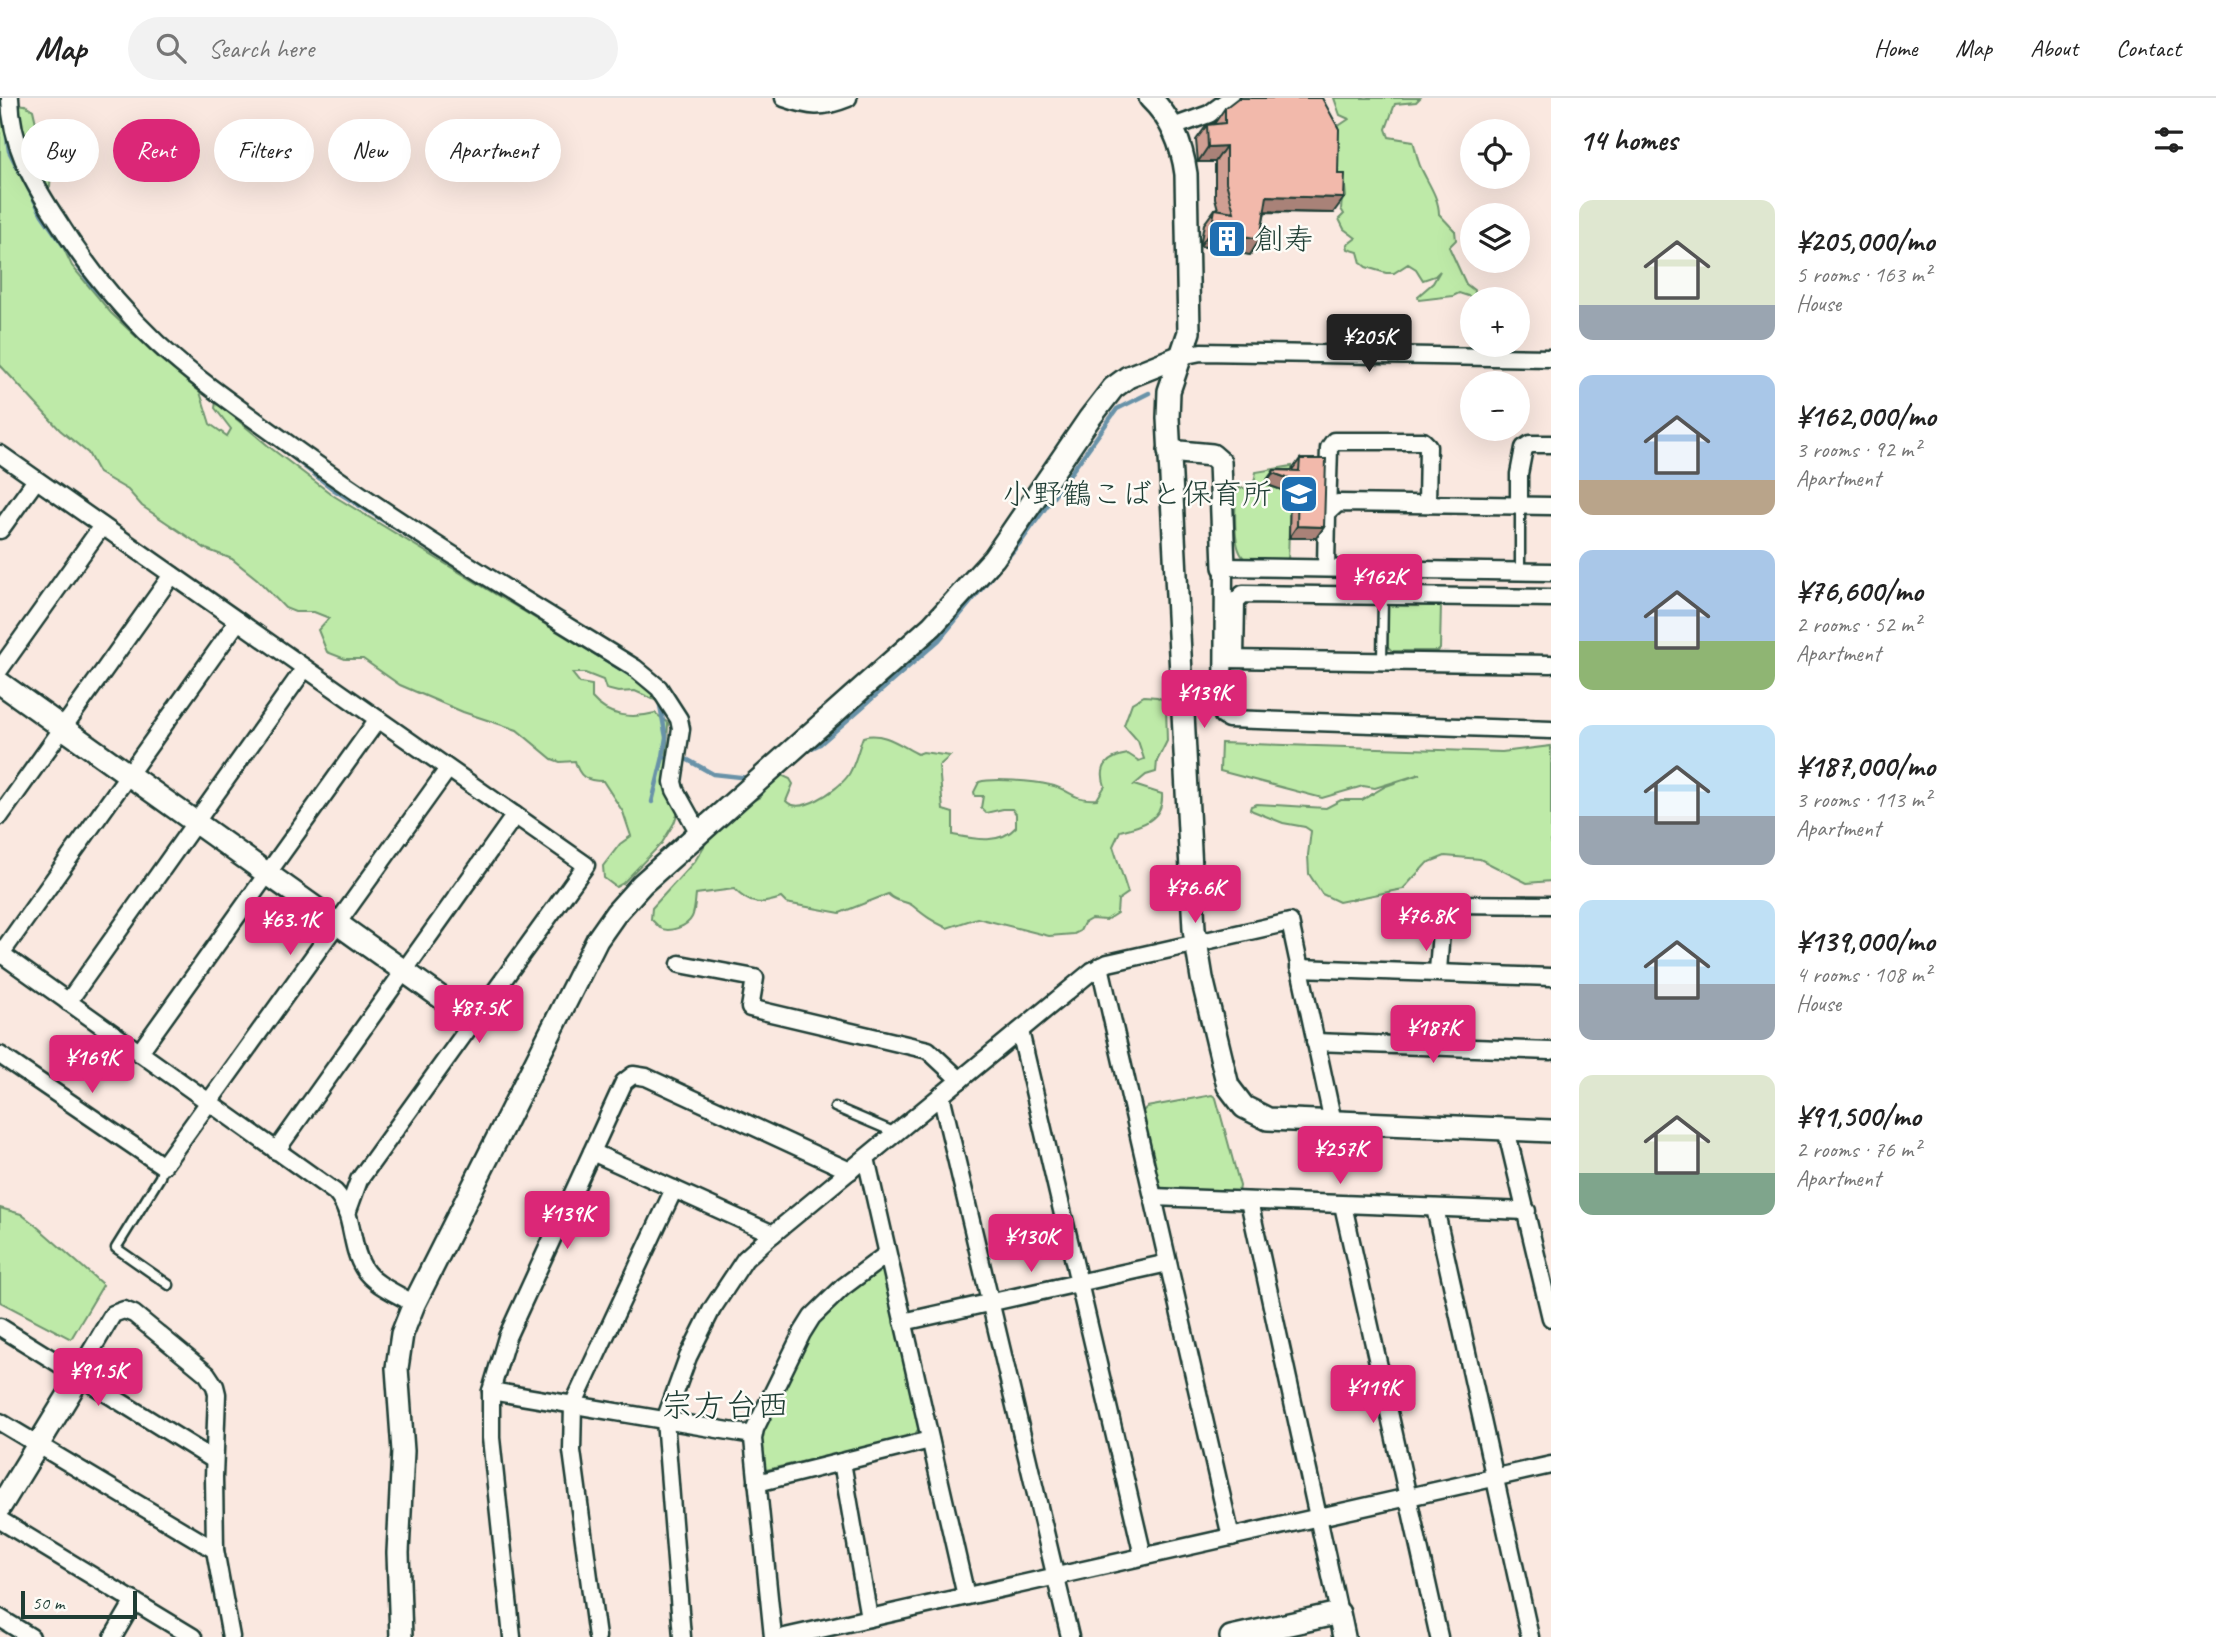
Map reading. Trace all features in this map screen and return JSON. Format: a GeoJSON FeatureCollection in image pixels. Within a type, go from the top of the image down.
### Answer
{"type":"FeatureCollection","features":[{"type":"Feature","properties":{"kind":"street"},"geometry":{"type":"LineString","coordinates":[[10,98],[17,148],[41,196],[94,274],[157,343],[211,388],[321,470],[405,527],[635,668],[659,688],[680,723],[674,769],[675,790],[699,835]]}},
{"type":"Feature","properties":{"kind":"street"},"geometry":{"type":"LineString","coordinates":[[784,98],[813,107],[848,98]]}},
{"type":"Feature","properties":{"kind":"street"},"geometry":{"type":"LineString","coordinates":[[1150,98],[1164,112],[1173,127],[1181,146],[1186,174],[1189,332],[1168,400],[1170,451],[1196,943],[1228,1086],[1238,1101],[1252,1112],[1268,1119],[1551,1131]]}},
{"type":"Feature","properties":{"kind":"street"},"geometry":{"type":"LineString","coordinates":[[1173,127],[1209,114],[1231,98]]}},
{"type":"Feature","properties":{"kind":"street"},"geometry":{"type":"LineString","coordinates":[[401,1637],[398,1553],[403,1451],[397,1368],[402,1334],[414,1304],[597,940],[629,898],[947,610],[1002,547],[1088,419],[1113,388],[1128,377],[1181,356],[1201,352],[1551,358]]}},
{"type":"Feature","properties":{"kind":"street"},"geometry":{"type":"LineString","coordinates":[[1326,568],[1329,448],[1334,440],[1423,440],[1428,446],[1427,505]]}},
{"type":"Feature","properties":{"kind":"street"},"geometry":{"type":"LineString","coordinates":[[1519,506],[1519,474],[1524,448],[1530,444],[1551,444]]}},
{"type":"Feature","properties":{"kind":"street"},"geometry":{"type":"LineString","coordinates":[[1170,451],[1212,455],[1220,461],[1230,659]]}},
{"type":"Feature","properties":{"kind":"street"},"geometry":{"type":"LineString","coordinates":[[0,454],[586,865],[359,1181],[347,1213]]}},
{"type":"Feature","properties":{"kind":"street"},"geometry":{"type":"LineString","coordinates":[[0,530],[36,480]]}},
{"type":"Feature","properties":{"kind":"street"},"geometry":{"type":"LineString","coordinates":[[1327,513],[1338,503],[1551,506]]}},
{"type":"Feature","properties":{"kind":"street"},"geometry":{"type":"LineString","coordinates":[[0,669],[102,526]]}},
{"type":"Feature","properties":{"kind":"street"},"geometry":{"type":"LineString","coordinates":[[1224,567],[1551,572]]}},
{"type":"Feature","properties":{"kind":"street"},"geometry":{"type":"LineString","coordinates":[[0,816],[172,575]]}},
{"type":"Feature","properties":{"kind":"street"},"geometry":{"type":"LineString","coordinates":[[1551,598],[1243,593],[1236,601],[1223,716],[1228,719],[1551,730]]}},
{"type":"Feature","properties":{"kind":"street"},"geometry":{"type":"LineString","coordinates":[[238,621],[0,954],[335,1192],[347,1213],[365,1271],[375,1281],[414,1304]]}},
{"type":"Feature","properties":{"kind":"street"},"geometry":{"type":"LineString","coordinates":[[1230,659],[1551,664]]}},
{"type":"Feature","properties":{"kind":"street"},"geometry":{"type":"LineString","coordinates":[[68,1002],[305,668]]}},
{"type":"Feature","properties":{"kind":"street"},"geometry":{"type":"LineString","coordinates":[[0,683],[474,1021]]}},
{"type":"Feature","properties":{"kind":"street"},"geometry":{"type":"LineString","coordinates":[[139,1053],[378,719]]}},
{"type":"Feature","properties":{"kind":"street"},"geometry":{"type":"LineString","coordinates":[[0,1055],[163,1166],[448,769]]}},
{"type":"Feature","properties":{"kind":"street"},"geometry":{"type":"LineString","coordinates":[[276,1151],[514,815]]}},
{"type":"Feature","properties":{"kind":"street"},"geometry":{"type":"LineString","coordinates":[[1438,971],[1443,904],[1551,905]]}},
{"type":"Feature","properties":{"kind":"street"},"geometry":{"type":"LineString","coordinates":[[682,1637],[665,1420],[688,1357],[712,1309],[745,1259],[773,1234],[1100,966],[1290,922],[1333,1122]]}},
{"type":"Feature","properties":{"kind":"street"},"geometry":{"type":"LineString","coordinates":[[680,964],[755,978],[750,1008],[928,1050],[960,1080]]}},
{"type":"Feature","properties":{"kind":"street"},"geometry":{"type":"LineString","coordinates":[[1100,966],[1231,1537]]}},
{"type":"Feature","properties":{"kind":"street"},"geometry":{"type":"LineString","coordinates":[[1299,968],[1551,976]]}},
{"type":"Feature","properties":{"kind":"street"},"geometry":{"type":"LineString","coordinates":[[1020,1031],[1143,1556]]}},
{"type":"Feature","properties":{"kind":"street"},"geometry":{"type":"LineString","coordinates":[[1315,1042],[1551,1051]]}},
{"type":"Feature","properties":{"kind":"street"},"geometry":{"type":"LineString","coordinates":[[512,1637],[491,1438],[491,1391],[508,1337],[624,1082],[633,1075],[639,1075],[850,1171]]}},
{"type":"Feature","properties":{"kind":"street"},"geometry":{"type":"LineString","coordinates":[[942,1095],[1069,1637]]}},
{"type":"Feature","properties":{"kind":"street"},"geometry":{"type":"LineString","coordinates":[[1506,1129],[1551,1318]]}},
{"type":"Feature","properties":{"kind":"street"},"geometry":{"type":"LineString","coordinates":[[592,1152],[773,1234]]}},
{"type":"Feature","properties":{"kind":"street"},"geometry":{"type":"LineString","coordinates":[[866,1158],[966,1597]]}},
{"type":"Feature","properties":{"kind":"street"},"geometry":{"type":"LineString","coordinates":[[597,1637],[572,1451],[573,1405],[674,1189]]}},
{"type":"Feature","properties":{"kind":"street"},"geometry":{"type":"LineString","coordinates":[[1153,1197],[1527,1211]]}},
{"type":"Feature","properties":{"kind":"street"},"geometry":{"type":"LineString","coordinates":[[1249,1201],[1344,1637]]}},
{"type":"Feature","properties":{"kind":"street"},"geometry":{"type":"LineString","coordinates":[[1343,1205],[1439,1637]]}},
{"type":"Feature","properties":{"kind":"street"},"geometry":{"type":"LineString","coordinates":[[1435,1209],[1530,1637]]}},
{"type":"Feature","properties":{"kind":"street"},"geometry":{"type":"LineString","coordinates":[[774,1637],[753,1435],[796,1344],[812,1317],[843,1287],[887,1254]]}},
{"type":"Feature","properties":{"kind":"street"},"geometry":{"type":"LineString","coordinates":[[903,1322],[1168,1263]]}},
{"type":"Feature","properties":{"kind":"street"},"geometry":{"type":"LineString","coordinates":[[0,1507],[77,1381],[78,1373],[113,1314],[124,1310],[134,1314],[207,1374],[215,1386],[215,1550],[231,1637]]}},
{"type":"Feature","properties":{"kind":"street"},"geometry":{"type":"LineString","coordinates":[[0,1326],[214,1460]]}},
{"type":"Feature","properties":{"kind":"street"},"geometry":{"type":"LineString","coordinates":[[491,1391],[753,1435]]}},
{"type":"Feature","properties":{"kind":"street"},"geometry":{"type":"LineString","coordinates":[[0,1422],[215,1550]]}},
{"type":"Feature","properties":{"kind":"street"},"geometry":{"type":"LineString","coordinates":[[757,1483],[930,1440]]}},
{"type":"Feature","properties":{"kind":"street"},"geometry":{"type":"LineString","coordinates":[[842,1462],[869,1618]]}},
{"type":"Feature","properties":{"kind":"street"},"geometry":{"type":"LineString","coordinates":[[785,1637],[1551,1465]]}},
{"type":"Feature","properties":{"kind":"street"},"geometry":{"type":"LineString","coordinates":[[0,1520],[193,1637]]}},
{"type":"Feature","properties":{"kind":"street"},"geometry":{"type":"LineString","coordinates":[[113,1637],[134,1601]]}},
{"type":"Feature","properties":{"kind":"street"},"geometry":{"type":"LineString","coordinates":[[1231,1637],[1339,1613]]}},
{"type":"Feature","properties":{"kind":"street"},"geometry":{"type":"LineString","coordinates":[[0,1618],[31,1637]]}},
{"type":"Feature","properties":{"kind":"lane"},"geometry":{"type":"LineString","coordinates":[[1519,506],[1520,572]]}},
{"type":"Feature","properties":{"kind":"lane"},"geometry":{"type":"LineString","coordinates":[[1382,661],[1383,596]]}},
{"type":"Feature","properties":{"kind":"lane"},"geometry":{"type":"LineString","coordinates":[[835,1107],[896,1133]]}},
{"type":"Feature","properties":{"kind":"lane"},"geometry":{"type":"LineString","coordinates":[[163,1166],[160,1177],[116,1248],[169,1285]]}},
{"type":"Feature","properties":{"kind":"green space"},"geometry":{"type":"Polygon","coordinates":[[[0,98],[16,98],[16,104],[33,110],[35,119],[21,119],[21,182],[50,182],[40,198],[72,266],[111,313],[200,392],[210,424],[227,436],[231,429],[215,408],[216,402],[334,496],[653,690],[658,698],[655,700],[635,691],[618,692],[606,689],[603,680],[585,673],[572,673],[580,683],[592,685],[592,698],[605,709],[629,716],[655,713],[668,723],[666,779],[679,809],[662,843],[616,887],[604,878],[603,866],[620,844],[631,836],[623,812],[603,781],[584,777],[575,761],[560,762],[552,759],[517,730],[463,712],[400,685],[363,659],[345,659],[327,652],[318,630],[329,618],[314,612],[295,612],[285,608],[257,579],[232,559],[206,549],[142,506],[128,490],[99,473],[88,453],[60,430],[0,365],[0,98]]]}},
{"type":"Feature","properties":{"kind":"green space"},"geometry":{"type":"Polygon","coordinates":[[[1334,98],[1420,98],[1416,102],[1395,104],[1386,129],[1389,137],[1413,141],[1420,165],[1435,196],[1439,214],[1455,231],[1456,240],[1449,247],[1460,273],[1470,287],[1460,287],[1460,293],[1453,296],[1419,300],[1418,296],[1433,283],[1440,271],[1423,280],[1416,269],[1408,264],[1394,273],[1386,273],[1366,267],[1361,263],[1358,252],[1348,249],[1347,245],[1356,238],[1344,229],[1339,219],[1344,214],[1341,209],[1342,199],[1346,197],[1345,187],[1339,186],[1331,131],[1349,119],[1340,115],[1334,98]]]}},
{"type":"Feature","properties":{"kind":"green space"},"geometry":{"type":"Polygon","coordinates":[[[1292,466],[1292,482],[1287,492],[1290,493],[1288,562],[1249,561],[1239,550],[1237,540],[1236,488],[1253,488],[1256,472],[1292,466]]]}},
{"type":"Feature","properties":{"kind":"green space"},"geometry":{"type":"Polygon","coordinates":[[[1394,600],[1441,603],[1438,651],[1392,651],[1387,646],[1388,607],[1394,600]]]}},
{"type":"Feature","properties":{"kind":"green space"},"geometry":{"type":"Polygon","coordinates":[[[1144,696],[1164,700],[1167,741],[1157,761],[1156,772],[1146,775],[1134,785],[1162,794],[1162,803],[1150,820],[1120,831],[1113,846],[1128,893],[1118,900],[1117,913],[1106,920],[1091,919],[1074,934],[1049,936],[977,918],[947,928],[910,904],[888,894],[840,913],[786,903],[781,898],[767,902],[751,901],[734,889],[696,894],[692,917],[678,928],[660,928],[651,919],[652,908],[695,861],[711,835],[743,806],[760,797],[777,773],[790,779],[793,784],[786,801],[792,805],[800,805],[818,800],[847,777],[863,737],[884,737],[918,754],[923,752],[950,756],[939,766],[943,810],[953,813],[953,835],[978,839],[995,838],[1010,833],[1016,827],[1016,814],[1012,809],[986,813],[981,808],[983,796],[975,796],[974,792],[979,782],[1034,782],[1057,787],[1076,797],[1097,799],[1105,786],[1103,773],[1110,760],[1128,754],[1139,761],[1144,759],[1138,741],[1124,725],[1132,703],[1144,696]]]}},
{"type":"Feature","properties":{"kind":"green space"},"geometry":{"type":"Polygon","coordinates":[[[1221,743],[1502,752],[1551,746],[1551,881],[1527,883],[1480,859],[1445,856],[1427,863],[1403,889],[1339,902],[1322,894],[1309,874],[1311,831],[1253,811],[1251,806],[1257,804],[1326,808],[1341,800],[1362,800],[1386,786],[1420,774],[1375,788],[1363,786],[1322,798],[1220,771],[1221,743]]]}},
{"type":"Feature","properties":{"kind":"green space"},"geometry":{"type":"Polygon","coordinates":[[[1212,1095],[1216,1098],[1240,1186],[1239,1192],[1163,1189],[1157,1184],[1141,1113],[1147,1107],[1212,1095]]]}},
{"type":"Feature","properties":{"kind":"green space"},"geometry":{"type":"Polygon","coordinates":[[[0,1208],[21,1214],[103,1285],[71,1339],[0,1302],[0,1208]]]}},
{"type":"Feature","properties":{"kind":"green space"},"geometry":{"type":"Polygon","coordinates":[[[879,1266],[886,1272],[919,1428],[914,1436],[766,1470],[763,1468],[761,1434],[817,1318],[879,1266]]]}},
{"type":"Feature","properties":{"kind":"building"},"geometry":{"type":"Polygon","coordinates":[[[1238,98],[1322,98],[1339,129],[1338,174],[1345,174],[1344,198],[1267,196],[1260,239],[1211,230],[1215,209],[1234,212],[1226,182],[1226,146],[1208,147],[1207,125],[1225,123],[1225,108],[1238,98]]]}},
{"type":"Feature","properties":{"kind":"building"},"geometry":{"type":"Polygon","coordinates":[[[1300,459],[1326,459],[1324,527],[1297,526],[1298,482],[1273,473],[1274,470],[1299,471],[1300,459]]]}},
{"type":"Feature","properties":{"kind":"waterway"},"geometry":{"type":"LineString","coordinates":[[5,123],[9,151],[42,215],[92,286],[126,322]]}},
{"type":"Feature","properties":{"kind":"waterway"},"geometry":{"type":"LineString","coordinates":[[804,752],[820,744],[939,640],[1023,539],[1117,409],[1149,393]]}},
{"type":"Feature","properties":{"kind":"waterway"},"geometry":{"type":"LineString","coordinates":[[273,442],[333,489],[457,567]]}},
{"type":"Feature","properties":{"kind":"waterway"},"geometry":{"type":"LineString","coordinates":[[586,647],[635,678]]}},
{"type":"Feature","properties":{"kind":"waterway"},"geometry":{"type":"LineString","coordinates":[[659,700],[666,737],[663,757]]}},
{"type":"Feature","properties":{"kind":"waterway"},"geometry":{"type":"LineString","coordinates":[[652,802],[663,757],[673,758]]}},
{"type":"Feature","properties":{"kind":"waterway"},"geometry":{"type":"LineString","coordinates":[[681,759],[713,774],[749,778]]}},
{"type":"Feature","properties":{"kind":"place","name":"創寿"},"geometry":{"type":"Point","coordinates":[1227,239]}},
{"type":"Feature","properties":{"kind":"place","name":"小野鶴こばと保育所"},"geometry":{"type":"Point","coordinates":[1299,494]}},
{"type":"Feature","properties":{"kind":"district","name":"宗方台西"},"geometry":{"type":"Point","coordinates":[725,1405]}}]}
